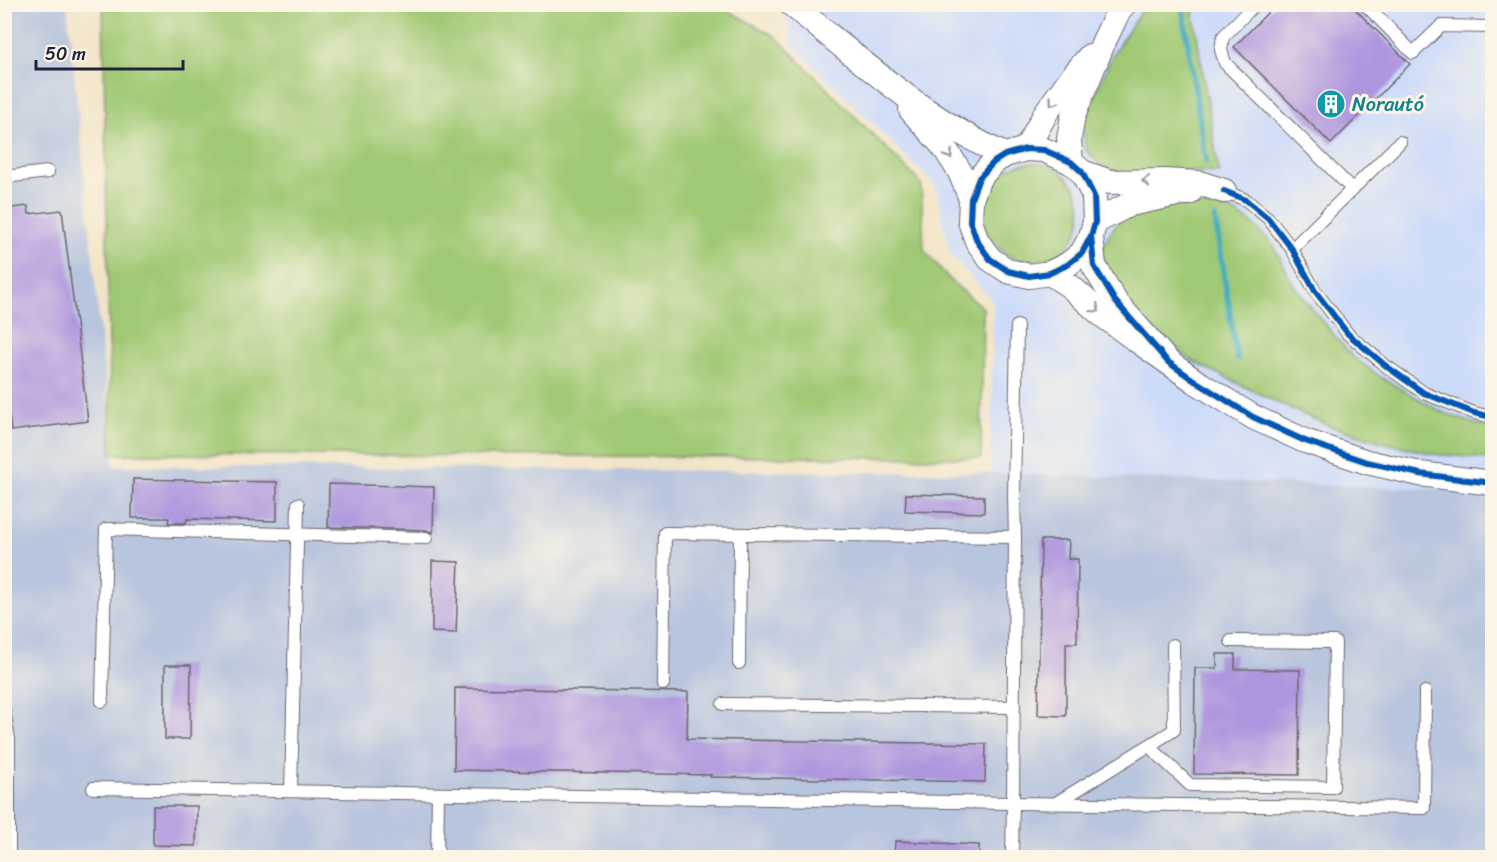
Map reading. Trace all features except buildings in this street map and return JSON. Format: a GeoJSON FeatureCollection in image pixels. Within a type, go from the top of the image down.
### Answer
{"type":"FeatureCollection","features":[{"type":"Feature","properties":{"kind":"street"},"geometry":{"type":"LineString","coordinates":[[791,4],[884,79],[939,119],[984,146],[1016,152],[1044,150],[1110,182],[1199,183],[1224,191]]}},
{"type":"Feature","properties":{"kind":"street"},"geometry":{"type":"LineString","coordinates":[[1120,6],[1073,116],[1069,139],[1076,167],[1094,196],[1094,266],[1115,302],[1168,362]]}},
{"type":"Feature","properties":{"kind":"street"},"geometry":{"type":"LineString","coordinates":[[1104,40],[1068,82],[1016,152],[994,162],[979,178],[971,199],[970,221],[977,242],[990,259],[1008,271],[1029,276],[1050,273],[1067,265],[1082,253],[1093,229],[1130,204],[1182,193],[1224,191]]}},
{"type":"Feature","properties":{"kind":"street"},"geometry":{"type":"LineString","coordinates":[[884,79],[944,147],[960,172],[971,199]]}},
{"type":"Feature","properties":{"kind":"street"},"geometry":{"type":"LineString","coordinates":[[1050,273],[1071,287],[1101,314],[1168,362],[1253,417],[1305,441],[1367,462],[1409,471],[1492,483]]}},
{"type":"Feature","properties":{"kind":"lane"},"geometry":{"type":"LineString","coordinates":[[1255,4],[1223,37],[1221,50],[1225,63],[1352,189]]}},
{"type":"Feature","properties":{"kind":"lane"},"geometry":{"type":"LineString","coordinates":[[1365,4],[1413,53],[1441,26],[1492,27]]}},
{"type":"Feature","properties":{"kind":"lane"},"geometry":{"type":"LineString","coordinates":[[1292,249],[1400,142]]}},
{"type":"Feature","properties":{"kind":"lane"},"geometry":{"type":"LineString","coordinates":[[4,177],[48,172]]}},
{"type":"Feature","properties":{"kind":"lane"},"geometry":{"type":"LineString","coordinates":[[1224,191],[1246,200],[1268,218],[1292,249],[1315,291],[1348,334],[1386,366],[1424,393],[1474,413],[1492,417]]}},
{"type":"Feature","properties":{"kind":"lane"},"geometry":{"type":"LineString","coordinates":[[1012,858],[1017,326]]}},
{"type":"Feature","properties":{"kind":"lane"},"geometry":{"type":"LineString","coordinates":[[291,791],[298,504]]}},
{"type":"Feature","properties":{"kind":"lane"},"geometry":{"type":"LineString","coordinates":[[102,701],[106,529],[426,538]]}},
{"type":"Feature","properties":{"kind":"lane"},"geometry":{"type":"LineString","coordinates":[[663,684],[665,533],[1015,537]]}},
{"type":"Feature","properties":{"kind":"lane"},"geometry":{"type":"LineString","coordinates":[[739,663],[740,534]]}},
{"type":"Feature","properties":{"kind":"lane"},"geometry":{"type":"LineString","coordinates":[[1149,746],[1190,785],[1333,787],[1335,642],[1231,640]]}},
{"type":"Feature","properties":{"kind":"lane"},"geometry":{"type":"LineString","coordinates":[[1055,804],[1174,730],[1173,645]]}},
{"type":"Feature","properties":{"kind":"lane"},"geometry":{"type":"LineString","coordinates":[[93,788],[1424,808],[1425,692]]}},
{"type":"Feature","properties":{"kind":"lane"},"geometry":{"type":"LineString","coordinates":[[723,704],[1014,707]]}},
{"type":"Feature","properties":{"kind":"lane"},"geometry":{"type":"LineString","coordinates":[[4,711],[9,739],[9,858]]}},
{"type":"Feature","properties":{"kind":"lane"},"geometry":{"type":"LineString","coordinates":[[437,858],[438,794]]}},
{"type":"Feature","properties":{"kind":"shaded area"},"geometry":{"type":"Polygon","coordinates":[[[5,5],[67,5],[114,466],[991,473],[1492,491],[1492,857],[5,858],[5,5]]]}},
{"type":"Feature","properties":{"kind":"shaded area"},"geometry":{"type":"Polygon","coordinates":[[[783,5],[1492,5],[1492,491],[991,473],[993,302],[950,253],[936,186],[793,46],[783,5]]]}},
{"type":"Feature","properties":{"kind":"green space"},"geometry":{"type":"Polygon","coordinates":[[[103,5],[718,5],[775,36],[921,183],[924,250],[952,282],[983,308],[981,458],[111,454],[103,5]]]}},
{"type":"Feature","properties":{"kind":"green space"},"geometry":{"type":"Polygon","coordinates":[[[1145,5],[1192,5],[1219,173],[1179,171],[1127,176],[1101,166],[1085,149],[1083,122],[1114,52],[1145,5]]]}},
{"type":"Feature","properties":{"kind":"green space"},"geometry":{"type":"Polygon","coordinates":[[[1032,163],[1051,167],[1066,178],[1077,193],[1081,212],[1077,231],[1066,246],[1051,257],[1032,261],[1013,257],[998,246],[987,231],[983,212],[987,193],[998,178],[1013,167],[1032,163]]]}},
{"type":"Feature","properties":{"kind":"green space"},"geometry":{"type":"Polygon","coordinates":[[[1155,206],[1225,207],[1251,222],[1274,246],[1293,284],[1352,356],[1382,378],[1442,412],[1492,430],[1488,459],[1433,454],[1382,442],[1327,425],[1194,362],[1129,310],[1109,279],[1101,253],[1109,234],[1123,216],[1155,206]]]}},
{"type":"Feature","properties":{"kind":"waterway"},"geometry":{"type":"LineString","coordinates":[[1182,4],[1206,161]]}},
{"type":"Feature","properties":{"kind":"waterway"},"geometry":{"type":"LineString","coordinates":[[1215,218],[1237,359]]}},
{"type":"Feature","properties":{"kind":"cycle path"},"geometry":{"type":"LineString","coordinates":[[1091,236],[1082,253],[1067,265],[1050,273],[1029,276],[1008,271],[990,259],[977,241],[970,221],[971,199],[979,178],[994,162],[1005,155],[1026,149],[1044,150],[1071,162],[1082,172],[1094,196],[1095,222],[1091,236],[1094,266],[1115,301],[1168,362],[1253,417],[1305,441],[1367,462],[1420,474],[1492,483]]}},
{"type":"Feature","properties":{"kind":"cycle path"},"geometry":{"type":"LineString","coordinates":[[1224,191],[1246,200],[1268,218],[1292,249],[1315,291],[1348,334],[1386,366],[1424,393],[1474,413],[1492,417]]}},
{"type":"Feature","properties":{"kind":"place","name":"Norautó"},"geometry":{"type":"Point","coordinates":[1331,104]}}]}
